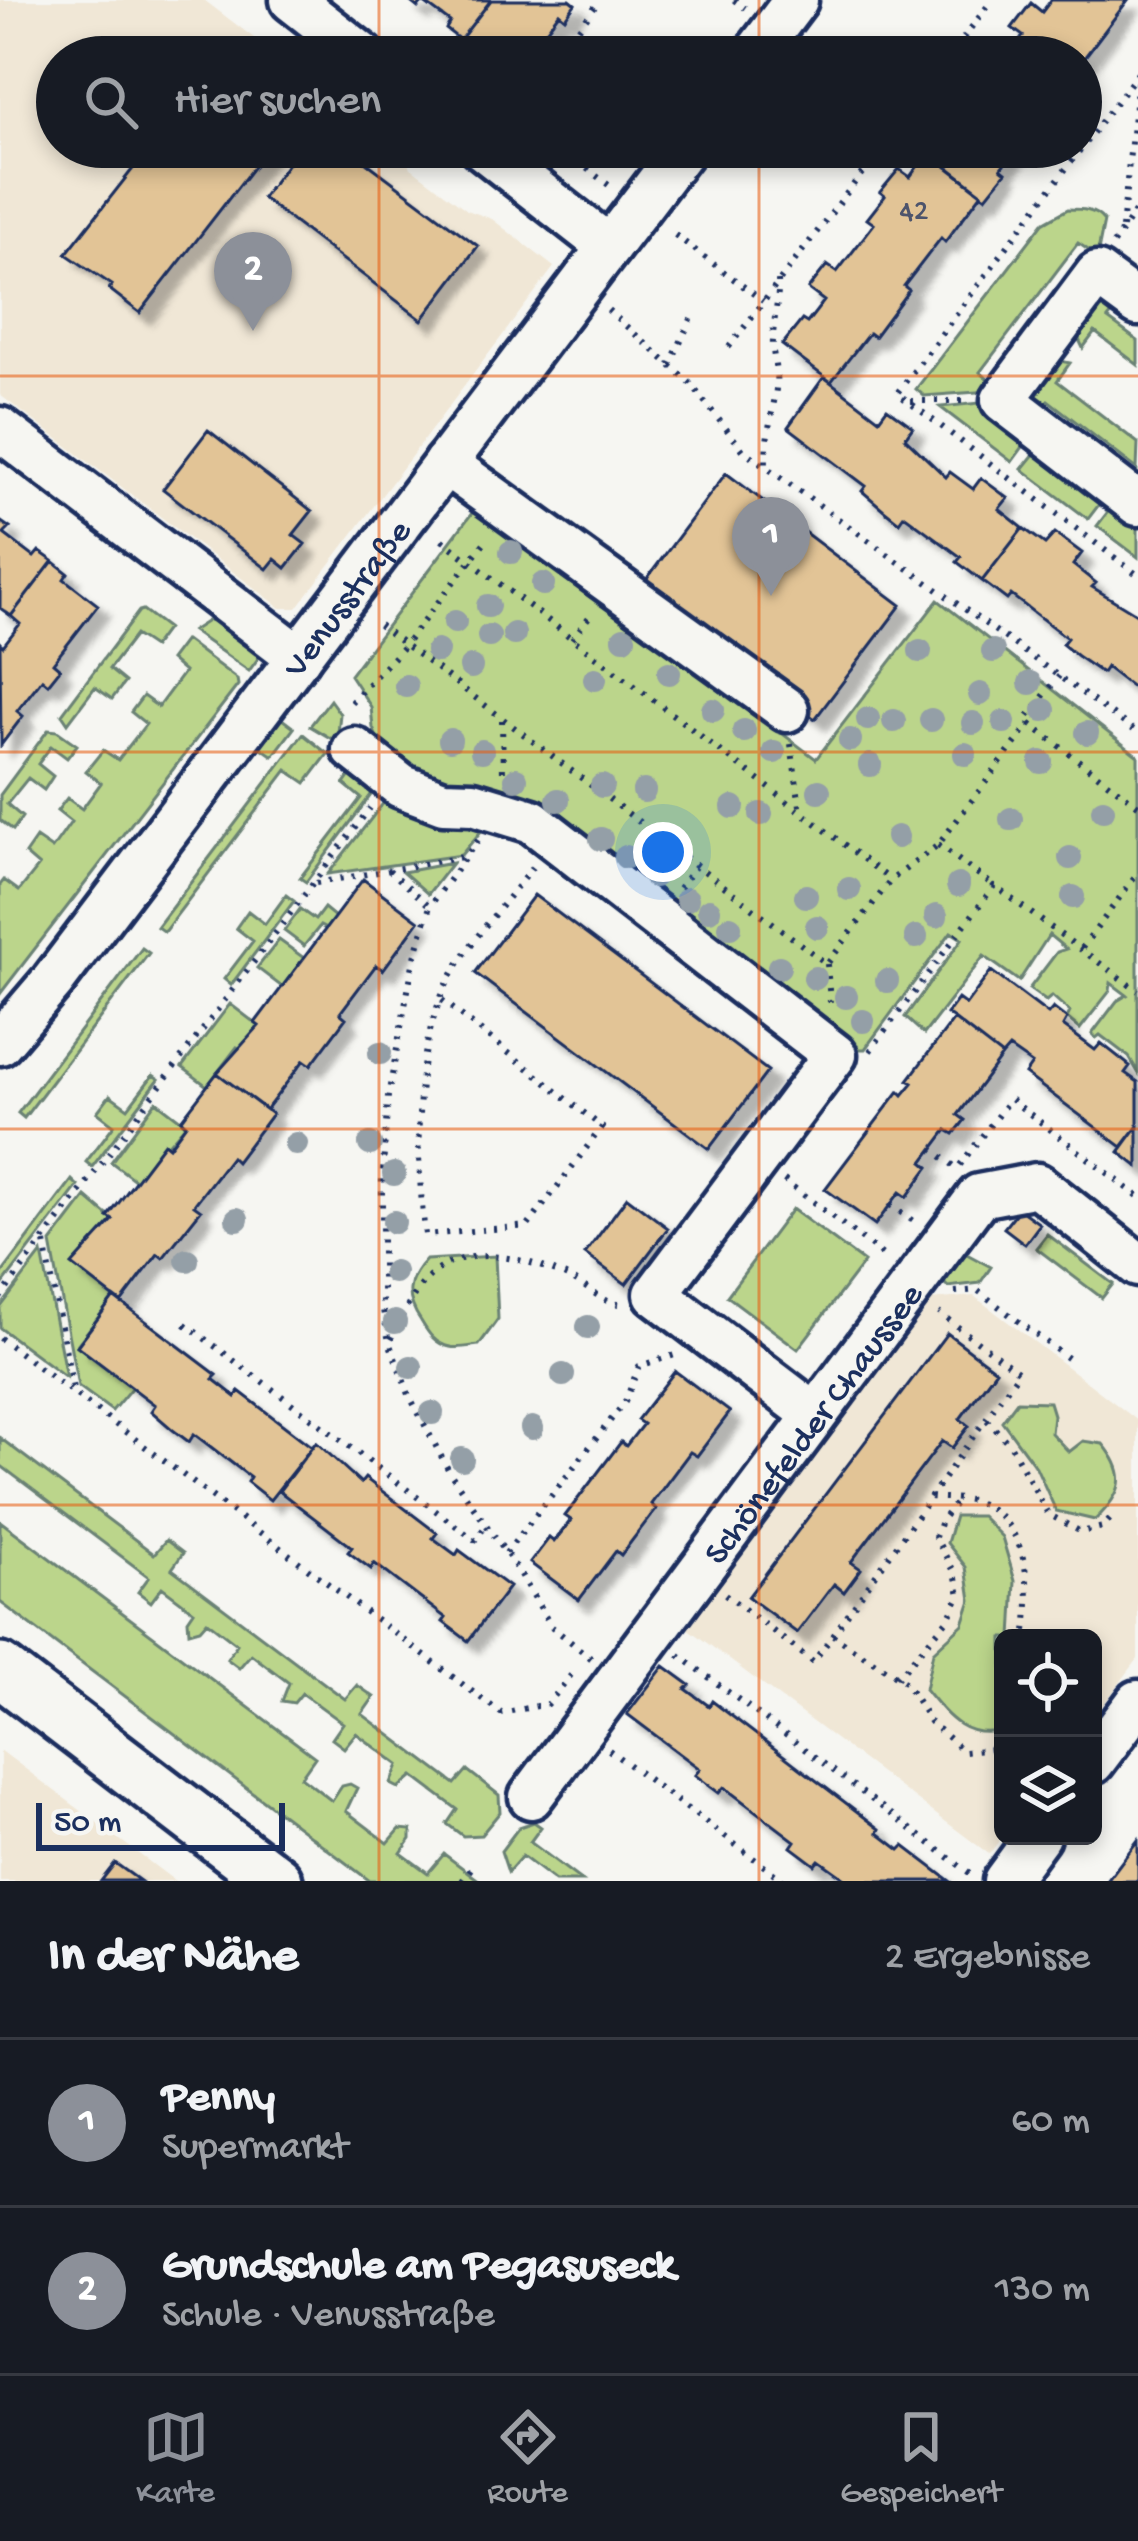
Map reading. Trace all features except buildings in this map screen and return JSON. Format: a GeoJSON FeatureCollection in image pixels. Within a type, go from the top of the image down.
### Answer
{"type":"FeatureCollection","features":[{"type":"Feature","properties":{"kind":"main road"},"geometry":{"type":"LineString","coordinates":[[0,1670],[276,1881]]}},
{"type":"Feature","properties":{"kind":"street"},"geometry":{"type":"LineString","coordinates":[[292,0],[338,36]]}},
{"type":"Feature","properties":{"kind":"street"},"geometry":{"type":"LineString","coordinates":[[769,36],[796,0]]}},
{"type":"Feature","properties":{"kind":"street"},"geometry":{"type":"LineString","coordinates":[[508,168],[609,247]]}},
{"type":"Feature","properties":{"kind":"street","name":"Venusstraße"},"geometry":{"type":"LineString","coordinates":[[0,1043],[53,981],[669,168]]}},
{"type":"Feature","properties":{"kind":"street"},"geometry":{"type":"LineString","coordinates":[[1138,304],[1097,274],[1003,400],[1138,504]]}},
{"type":"Feature","properties":{"kind":"street"},"geometry":{"type":"LineString","coordinates":[[0,428],[299,657]]}},
{"type":"Feature","properties":{"kind":"street"},"geometry":{"type":"LineString","coordinates":[[446,463],[787,710]]}},
{"type":"Feature","properties":{"kind":"street"},"geometry":{"type":"LineString","coordinates":[[355,749],[401,786],[443,802],[473,802],[532,821],[835,1055],[656,1294],[815,1415]]}},
{"type":"Feature","properties":{"kind":"street","name":"Schönefelder Chaussee"},"geometry":{"type":"LineString","coordinates":[[531,1797],[564,1717],[603,1667],[652,1635],[815,1415],[899,1274],[979,1196],[1037,1185],[1138,1265]]}},
{"type":"Feature","properties":{"kind":"street"},"geometry":{"type":"LineString","coordinates":[[1102,1750],[1138,1702]]}},
{"type":"Feature","properties":{"kind":"street"},"geometry":{"type":"LineString","coordinates":[[1005,1881],[1031,1845]]}},
{"type":"Feature","properties":{"kind":"path"},"geometry":{"type":"LineString","coordinates":[[573,36],[600,0]]}},
{"type":"Feature","properties":{"kind":"path"},"geometry":{"type":"LineString","coordinates":[[964,36],[988,2]]}},
{"type":"Feature","properties":{"kind":"path"},"geometry":{"type":"LineString","coordinates":[[1122,228],[1138,74]]}},
{"type":"Feature","properties":{"kind":"path"},"geometry":{"type":"LineString","coordinates":[[586,168],[618,192]]}},
{"type":"Feature","properties":{"kind":"path"},"geometry":{"type":"LineString","coordinates":[[729,346],[866,168]]}},
{"type":"Feature","properties":{"kind":"path"},"geometry":{"type":"LineString","coordinates":[[675,235],[763,301]]}},
{"type":"Feature","properties":{"kind":"path"},"geometry":{"type":"LineString","coordinates":[[766,467],[765,431],[776,392],[772,339],[778,281]]}},
{"type":"Feature","properties":{"kind":"path"},"geometry":{"type":"LineString","coordinates":[[603,306],[705,398],[743,450],[1138,734]]}},
{"type":"Feature","properties":{"kind":"path"},"geometry":{"type":"LineString","coordinates":[[670,365],[692,317]]}},
{"type":"Feature","properties":{"kind":"path"},"geometry":{"type":"LineString","coordinates":[[908,401],[1003,400]]}},
{"type":"Feature","properties":{"kind":"path"},"geometry":{"type":"LineString","coordinates":[[350,702],[404,646],[509,511]]}},
{"type":"Feature","properties":{"kind":"path"},"geometry":{"type":"LineString","coordinates":[[442,540],[891,880]]}},
{"type":"Feature","properties":{"kind":"path"},"geometry":{"type":"LineString","coordinates":[[379,625],[827,964]]}},
{"type":"Feature","properties":{"kind":"path"},"geometry":{"type":"LineString","coordinates":[[1059,676],[1027,719],[1030,724],[1138,805]]}},
{"type":"Feature","properties":{"kind":"path"},"geometry":{"type":"LineString","coordinates":[[787,710],[801,813]]}},
{"type":"Feature","properties":{"kind":"path"},"geometry":{"type":"LineString","coordinates":[[502,721],[503,810],[430,906],[413,964],[388,1096],[382,1305],[389,1342],[410,1397],[485,1527],[550,1627],[603,1667],[564,1717]]}},
{"type":"Feature","properties":{"kind":"path"},"geometry":{"type":"LineString","coordinates":[[994,886],[855,1070],[835,1055],[827,964],[891,880],[938,845],[1030,724]]}},
{"type":"Feature","properties":{"kind":"path"},"geometry":{"type":"LineString","coordinates":[[0,1298],[392,779]]}},
{"type":"Feature","properties":{"kind":"path"},"geometry":{"type":"LineString","coordinates":[[442,1000],[602,1126],[528,1226],[425,1235],[419,1183],[421,1112],[428,1051],[442,1000],[454,970],[554,838]]}},
{"type":"Feature","properties":{"kind":"path"},"geometry":{"type":"LineString","coordinates":[[938,845],[1138,991]]}},
{"type":"Feature","properties":{"kind":"path"},"geometry":{"type":"LineString","coordinates":[[313,884],[465,857]]}},
{"type":"Feature","properties":{"kind":"path"},"geometry":{"type":"LineString","coordinates":[[388,870],[430,906]]}},
{"type":"Feature","properties":{"kind":"path"},"geometry":{"type":"LineString","coordinates":[[1082,948],[1138,873]]}},
{"type":"Feature","properties":{"kind":"path"},"geometry":{"type":"LineString","coordinates":[[698,1573],[813,1662],[1019,1372],[757,1159]]}},
{"type":"Feature","properties":{"kind":"path"},"geometry":{"type":"LineString","coordinates":[[44,1240],[74,1393]]}},
{"type":"Feature","properties":{"kind":"path"},"geometry":{"type":"LineString","coordinates":[[389,1342],[427,1278],[448,1262],[502,1255],[571,1279],[610,1304],[635,1306],[656,1294]]}},
{"type":"Feature","properties":{"kind":"path"},"geometry":{"type":"LineString","coordinates":[[185,1324],[475,1540],[485,1527]]}},
{"type":"Feature","properties":{"kind":"path"},"geometry":{"type":"LineString","coordinates":[[0,1338],[501,1713],[564,1717],[784,1881]]}},
{"type":"Feature","properties":{"kind":"path"},"geometry":{"type":"LineString","coordinates":[[506,1553],[625,1402],[639,1366],[716,1343]]}},
{"type":"Feature","properties":{"kind":"path"},"geometry":{"type":"LineString","coordinates":[[987,1420],[1010,1446],[1048,1514],[1081,1532],[1103,1527],[1112,1517]]}},
{"type":"Feature","properties":{"kind":"path"},"geometry":{"type":"LineString","coordinates":[[931,1498],[977,1502],[1005,1520],[1030,1579],[1026,1629]]}},
{"type":"Feature","properties":{"kind":"path"},"geometry":{"type":"LineString","coordinates":[[897,1678],[947,1620],[960,1595],[955,1573],[935,1537],[941,1520],[958,1500]]}},
{"type":"Feature","properties":{"kind":"path"},"geometry":{"type":"LineString","coordinates":[[652,1635],[980,1881]]}},
{"type":"Feature","properties":{"kind":"path"},"geometry":{"type":"LineString","coordinates":[[833,1635],[906,1683],[930,1722],[964,1752],[994,1749]]}},
{"type":"Feature","properties":{"kind":"path"},"geometry":{"type":"LineString","coordinates":[[462,1881],[475,1863]]}},
{"type":"Feature","properties":{"kind":"shaded area"},"geometry":{"type":"Polygon","coordinates":[[[0,0],[204,0],[251,36],[36,36],[36,168],[411,168],[467,210],[492,219],[554,267],[297,608],[281,608],[0,395],[0,0]]]}},
{"type":"Feature","properties":{"kind":"shaded area"},"geometry":{"type":"Polygon","coordinates":[[[974,1296],[1138,1421],[1138,1659],[1102,1706],[1102,1629],[994,1629],[996,1845],[989,1854],[683,1625],[930,1300],[974,1296]]]}},
{"type":"Feature","properties":{"kind":"shaded area"},"geometry":{"type":"Polygon","coordinates":[[[0,1750],[175,1881],[0,1881],[0,1750]]]}},
{"type":"Feature","properties":{"kind":"green space"},"geometry":{"type":"Polygon","coordinates":[[[1068,209],[1092,212],[1104,221],[1097,256],[1078,243],[980,372],[994,384],[990,391],[924,396],[916,389],[1043,223],[1068,209]]]}},
{"type":"Feature","properties":{"kind":"green space"},"geometry":{"type":"Polygon","coordinates":[[[1092,301],[1121,303],[1108,319],[1138,341],[1138,365],[1095,332],[1083,348],[1072,325],[1092,301]]]}},
{"type":"Feature","properties":{"kind":"green space"},"geometry":{"type":"Polygon","coordinates":[[[1046,358],[1070,363],[1057,381],[1138,443],[1137,469],[1048,400],[1034,415],[1029,383],[1046,358]]]}},
{"type":"Feature","properties":{"kind":"green space"},"geometry":{"type":"Polygon","coordinates":[[[980,403],[1028,440],[1012,462],[940,407],[980,403]]]}},
{"type":"Feature","properties":{"kind":"green space"},"geometry":{"type":"Polygon","coordinates":[[[1039,448],[1104,498],[1088,519],[1022,469],[1039,448]]]}},
{"type":"Feature","properties":{"kind":"green space"},"geometry":{"type":"Polygon","coordinates":[[[478,505],[816,759],[938,600],[1138,756],[1138,1072],[1129,1057],[1092,1034],[1127,995],[1111,983],[1110,991],[1080,1029],[1052,996],[1046,1001],[1029,989],[1057,952],[1066,949],[1049,935],[1019,981],[984,956],[924,1034],[905,1017],[962,939],[951,932],[865,1049],[846,1049],[522,805],[430,784],[381,747],[371,707],[350,675],[478,505]]]}},
{"type":"Feature","properties":{"kind":"green space"},"geometry":{"type":"Polygon","coordinates":[[[1113,505],[1138,524],[1138,557],[1097,526],[1113,505]]]}},
{"type":"Feature","properties":{"kind":"green space"},"geometry":{"type":"Polygon","coordinates":[[[143,610],[167,628],[153,647],[135,635],[109,669],[125,682],[112,699],[95,687],[68,723],[62,714],[143,610]]]}},
{"type":"Feature","properties":{"kind":"green space"},"geometry":{"type":"Polygon","coordinates":[[[209,620],[223,623],[265,649],[249,671],[192,631],[209,620]]]}},
{"type":"Feature","properties":{"kind":"green space"},"geometry":{"type":"Polygon","coordinates":[[[185,640],[237,679],[238,685],[0,994],[0,885],[4,880],[19,891],[39,866],[25,854],[36,838],[52,849],[71,822],[57,811],[67,798],[82,809],[101,783],[86,771],[103,750],[118,760],[146,724],[131,712],[143,696],[158,707],[184,672],[170,660],[185,640]]]}},
{"type":"Feature","properties":{"kind":"green space"},"geometry":{"type":"Polygon","coordinates":[[[330,700],[340,714],[337,742],[310,726],[330,700]]]}},
{"type":"Feature","properties":{"kind":"green space"},"geometry":{"type":"Polygon","coordinates":[[[278,716],[294,728],[273,756],[256,744],[278,716]]]}},
{"type":"Feature","properties":{"kind":"green space"},"geometry":{"type":"Polygon","coordinates":[[[48,730],[77,745],[67,758],[51,746],[38,764],[53,776],[44,790],[28,778],[7,804],[22,817],[13,830],[0,820],[0,795],[48,730]]]}},
{"type":"Feature","properties":{"kind":"green space"},"geometry":{"type":"Polygon","coordinates":[[[303,734],[328,754],[306,783],[287,770],[164,932],[157,927],[303,734]]]}},
{"type":"Feature","properties":{"kind":"green space"},"geometry":{"type":"Polygon","coordinates":[[[352,773],[374,791],[306,882],[300,878],[361,798],[344,784],[352,773]]]}},
{"type":"Feature","properties":{"kind":"green space"},"geometry":{"type":"Polygon","coordinates":[[[395,788],[488,823],[461,855],[328,874],[395,788]]]}},
{"type":"Feature","properties":{"kind":"green space"},"geometry":{"type":"Polygon","coordinates":[[[452,863],[428,894],[403,872],[452,863]]]}},
{"type":"Feature","properties":{"kind":"green space"},"geometry":{"type":"Polygon","coordinates":[[[286,895],[294,901],[231,985],[224,979],[253,941],[236,928],[248,911],[265,924],[286,895]]]}},
{"type":"Feature","properties":{"kind":"green space"},"geometry":{"type":"Polygon","coordinates":[[[324,908],[335,917],[326,929],[320,926],[304,946],[284,931],[300,909],[315,920],[324,908]]]}},
{"type":"Feature","properties":{"kind":"green space"},"geometry":{"type":"Polygon","coordinates":[[[279,940],[304,958],[282,987],[257,968],[279,940]]]}},
{"type":"Feature","properties":{"kind":"green space"},"geometry":{"type":"Polygon","coordinates":[[[142,948],[149,953],[24,1118],[18,1113],[142,948]]]}},
{"type":"Feature","properties":{"kind":"green space"},"geometry":{"type":"Polygon","coordinates":[[[230,1004],[259,1026],[207,1086],[182,1067],[230,1004]]]}},
{"type":"Feature","properties":{"kind":"green space"},"geometry":{"type":"Polygon","coordinates":[[[153,1075],[159,1079],[92,1167],[86,1162],[114,1125],[97,1112],[110,1095],[128,1108],[153,1075]]]}},
{"type":"Feature","properties":{"kind":"green space"},"geometry":{"type":"Polygon","coordinates":[[[156,1101],[186,1124],[136,1181],[111,1162],[156,1101]]]}},
{"type":"Feature","properties":{"kind":"green space"},"geometry":{"type":"Polygon","coordinates":[[[72,1180],[78,1186],[0,1288],[0,1276],[72,1180]]]}},
{"type":"Feature","properties":{"kind":"green space"},"geometry":{"type":"Polygon","coordinates":[[[86,1197],[113,1220],[74,1263],[114,1297],[77,1345],[132,1387],[112,1411],[78,1386],[51,1243],[86,1197]]]}},
{"type":"Feature","properties":{"kind":"green space"},"geometry":{"type":"Polygon","coordinates":[[[792,1209],[864,1262],[798,1349],[727,1296],[792,1209]]]}},
{"type":"Feature","properties":{"kind":"green space"},"geometry":{"type":"Polygon","coordinates":[[[1047,1234],[1113,1284],[1102,1298],[1036,1248],[1047,1234]]]}},
{"type":"Feature","properties":{"kind":"green space"},"geometry":{"type":"Polygon","coordinates":[[[963,1252],[991,1267],[980,1283],[948,1287],[943,1282],[963,1252]]]}},
{"type":"Feature","properties":{"kind":"green space"},"geometry":{"type":"Polygon","coordinates":[[[42,1253],[66,1377],[0,1328],[0,1308],[42,1253]]]}},
{"type":"Feature","properties":{"kind":"green space"},"geometry":{"type":"Polygon","coordinates":[[[495,1256],[498,1319],[479,1345],[453,1348],[440,1343],[412,1305],[415,1275],[426,1260],[495,1256]]]}},
{"type":"Feature","properties":{"kind":"green space"},"geometry":{"type":"Polygon","coordinates":[[[1017,1401],[1049,1402],[1051,1433],[1069,1452],[1083,1441],[1103,1444],[1111,1455],[1119,1475],[1117,1492],[1095,1520],[1056,1511],[1036,1467],[1002,1421],[1017,1401]]]}},
{"type":"Feature","properties":{"kind":"green space"},"geometry":{"type":"Polygon","coordinates":[[[0,1438],[154,1554],[166,1540],[183,1553],[172,1569],[345,1699],[357,1685],[374,1697],[362,1714],[455,1784],[467,1770],[499,1795],[500,1812],[481,1835],[463,1836],[447,1824],[457,1809],[413,1776],[399,1788],[391,1784],[399,1765],[356,1733],[344,1748],[332,1739],[343,1723],[302,1693],[294,1703],[282,1701],[289,1683],[251,1654],[239,1668],[227,1659],[237,1644],[207,1621],[189,1632],[188,1620],[194,1611],[162,1587],[151,1602],[138,1592],[149,1577],[0,1465],[0,1438]]]}},
{"type":"Feature","properties":{"kind":"green space"},"geometry":{"type":"Polygon","coordinates":[[[955,1516],[981,1516],[1002,1537],[1015,1581],[1012,1629],[994,1629],[994,1731],[978,1732],[958,1724],[925,1689],[933,1652],[963,1624],[971,1600],[966,1567],[947,1543],[955,1516]]]}},
{"type":"Feature","properties":{"kind":"green space"},"geometry":{"type":"Polygon","coordinates":[[[0,1521],[315,1757],[301,1777],[332,1801],[342,1786],[350,1784],[357,1788],[346,1811],[388,1843],[400,1829],[411,1830],[401,1853],[428,1873],[444,1854],[480,1881],[370,1881],[0,1602],[0,1521]]]}},
{"type":"Feature","properties":{"kind":"green space"},"geometry":{"type":"Polygon","coordinates":[[[534,1822],[541,1827],[530,1842],[582,1881],[555,1881],[522,1856],[508,1872],[501,1851],[519,1827],[534,1822]]]}},
{"type":"Feature","properties":{"kind":"place","name":"Grundschule am Pegasuseck"},"geometry":{"type":"Point","coordinates":[253,331]}},
{"type":"Feature","properties":{"kind":"place","name":"Penny"},"geometry":{"type":"Point","coordinates":[771,596]}}]}
